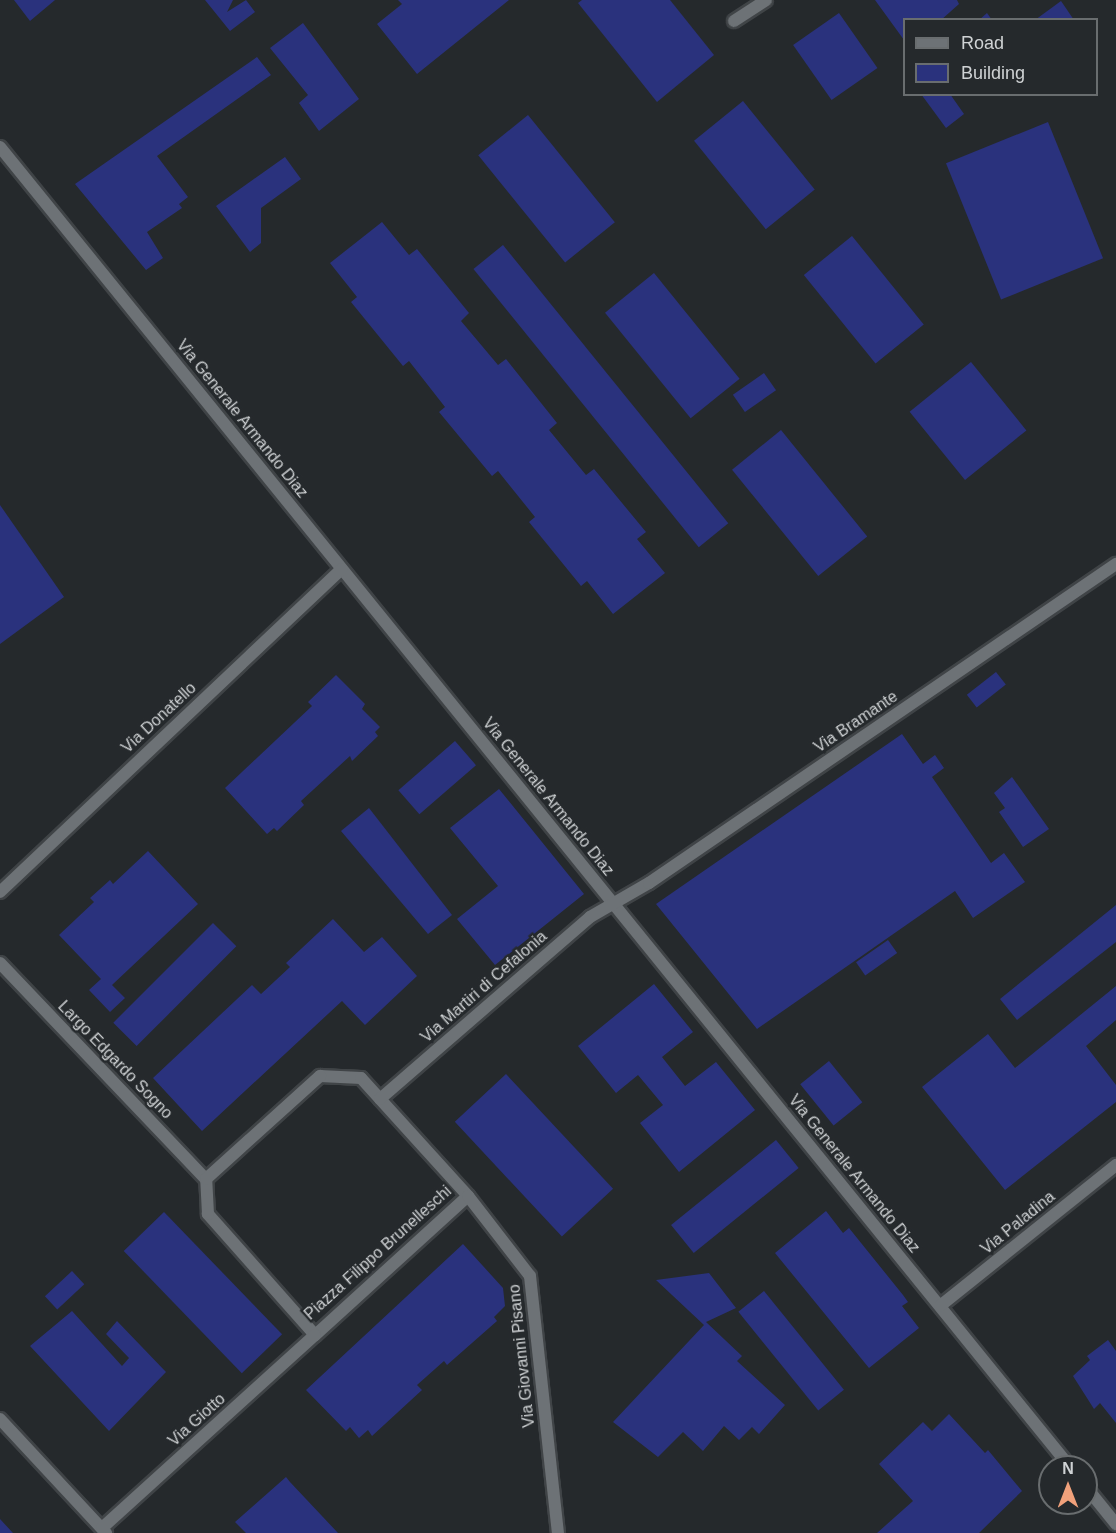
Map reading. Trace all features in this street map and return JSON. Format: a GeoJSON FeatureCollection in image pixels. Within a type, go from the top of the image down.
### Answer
{"type":"FeatureCollection","features":[{"type":"Feature","properties":{"kind":"street"},"geometry":{"type":"LineString","coordinates":[[734,21],[766,0]]}},
{"type":"Feature","properties":{"kind":"street","name":"Via Generale Armando Diaz"},"geometry":{"type":"LineString","coordinates":[[0,147],[1060,1455]]}},
{"type":"Feature","properties":{"kind":"street","name":"Via Bramante"},"geometry":{"type":"LineString","coordinates":[[613,904],[896,715],[1116,564]]}},
{"type":"Feature","properties":{"kind":"street","name":"Via Donatello"},"geometry":{"type":"LineString","coordinates":[[0,892],[342,569]]}},
{"type":"Feature","properties":{"kind":"street","name":"Via Martiri di Cefalonia"},"geometry":{"type":"LineString","coordinates":[[380,1099],[590,917],[613,904]]}},
{"type":"Feature","properties":{"kind":"street","name":"Largo Edgardo Sogno"},"geometry":{"type":"LineString","coordinates":[[0,963],[206,1179]]}},
{"type":"Feature","properties":{"kind":"street","name":"Piazza Filippo Brunelleschi"},"geometry":{"type":"LineString","coordinates":[[320,1076],[361,1078],[380,1099],[468,1196],[315,1335],[208,1214],[206,1179],[320,1076]]}},
{"type":"Feature","properties":{"kind":"street","name":"Via Paladina"},"geometry":{"type":"LineString","coordinates":[[940,1306],[1116,1166]]}},
{"type":"Feature","properties":{"kind":"street","name":"Via Giovanni Pisano"},"geometry":{"type":"LineString","coordinates":[[468,1196],[530,1276],[558,1533]]}},
{"type":"Feature","properties":{"kind":"street","name":"Via Giotto"},"geometry":{"type":"LineString","coordinates":[[0,1419],[104,1531],[315,1335]]}},
{"type":"Feature","properties":{"kind":"street"},"geometry":{"type":"LineString","coordinates":[[1098,1502],[1116,1524]]}},
{"type":"Feature","properties":{"kind":"building"},"geometry":{"type":"Polygon","coordinates":[[[14,0],[55,0],[30,21],[14,0]]]}},
{"type":"Feature","properties":{"kind":"building"},"geometry":{"type":"Polygon","coordinates":[[[205,0],[233,0],[227,12],[246,0],[255,12],[230,31],[205,0]]]}},
{"type":"Feature","properties":{"kind":"building"},"geometry":{"type":"Polygon","coordinates":[[[398,0],[509,0],[417,74],[377,24],[402,4],[398,0]]]}},
{"type":"Feature","properties":{"kind":"building"},"geometry":{"type":"Polygon","coordinates":[[[582,0],[670,0],[714,55],[657,102],[578,3],[582,0]]]}},
{"type":"Feature","properties":{"kind":"building"},"geometry":{"type":"Polygon","coordinates":[[[875,0],[957,0],[959,4],[943,18],[903,18],[903,39],[875,0]]]}},
{"type":"Feature","properties":{"kind":"building"},"geometry":{"type":"Polygon","coordinates":[[[1061,1],[1073,18],[1038,18],[1061,1]]]}},
{"type":"Feature","properties":{"kind":"building"},"geometry":{"type":"Polygon","coordinates":[[[839,13],[877,68],[832,100],[793,45],[839,13]]]}},
{"type":"Feature","properties":{"kind":"building"},"geometry":{"type":"Polygon","coordinates":[[[987,13],[991,18],[981,18],[987,13]]]}},
{"type":"Feature","properties":{"kind":"building"},"geometry":{"type":"Polygon","coordinates":[[[303,23],[359,99],[319,131],[299,103],[308,95],[270,48],[303,23]]]}},
{"type":"Feature","properties":{"kind":"building"},"geometry":{"type":"Polygon","coordinates":[[[257,57],[271,75],[157,156],[188,197],[179,204],[182,208],[147,232],[163,258],[146,270],[75,184],[257,57]]]}},
{"type":"Feature","properties":{"kind":"building"},"geometry":{"type":"Polygon","coordinates":[[[922,96],[951,96],[964,114],[946,128],[922,96]]]}},
{"type":"Feature","properties":{"kind":"building"},"geometry":{"type":"Polygon","coordinates":[[[743,101],[815,190],[766,229],[694,141],[743,101]]]}},
{"type":"Feature","properties":{"kind":"building"},"geometry":{"type":"Polygon","coordinates":[[[528,115],[615,222],[565,263],[478,155],[528,115]]]}},
{"type":"Feature","properties":{"kind":"building"},"geometry":{"type":"Polygon","coordinates":[[[1048,122],[1103,258],[1001,300],[946,163],[1048,122]]]}},
{"type":"Feature","properties":{"kind":"building"},"geometry":{"type":"Polygon","coordinates":[[[285,157],[301,179],[261,208],[261,243],[250,252],[216,206],[285,157]]]}},
{"type":"Feature","properties":{"kind":"building"},"geometry":{"type":"Polygon","coordinates":[[[382,222],[409,255],[417,249],[469,313],[461,321],[498,365],[506,359],[557,423],[549,430],[586,475],[594,469],[646,532],[637,539],[665,573],[613,614],[587,581],[581,586],[529,522],[535,517],[498,471],[492,476],[439,412],[445,407],[409,361],[403,366],[351,302],[357,297],[330,263],[382,222]]]}},
{"type":"Feature","properties":{"kind":"building"},"geometry":{"type":"Polygon","coordinates":[[[852,236],[924,325],[876,364],[804,275],[852,236]]]}},
{"type":"Feature","properties":{"kind":"building"},"geometry":{"type":"Polygon","coordinates":[[[503,245],[728,523],[699,547],[473,269],[503,245]]]}},
{"type":"Feature","properties":{"kind":"building"},"geometry":{"type":"Polygon","coordinates":[[[654,273],[740,379],[691,418],[605,313],[654,273]]]}},
{"type":"Feature","properties":{"kind":"building"},"geometry":{"type":"Polygon","coordinates":[[[971,362],[1026,430],[965,480],[910,412],[971,362]]]}},
{"type":"Feature","properties":{"kind":"building"},"geometry":{"type":"Polygon","coordinates":[[[764,373],[776,390],[745,412],[733,395],[764,373]]]}},
{"type":"Feature","properties":{"kind":"building"},"geometry":{"type":"Polygon","coordinates":[[[781,430],[867,536],[818,576],[732,470],[781,430]]]}},
{"type":"Feature","properties":{"kind":"building"},"geometry":{"type":"Polygon","coordinates":[[[0,505],[64,597],[0,644],[0,505]]]}},
{"type":"Feature","properties":{"kind":"building"},"geometry":{"type":"Polygon","coordinates":[[[996,672],[1006,685],[977,707],[967,695],[996,672]]]}},
{"type":"Feature","properties":{"kind":"building"},"geometry":{"type":"Polygon","coordinates":[[[336,675],[365,704],[362,709],[380,727],[375,732],[378,736],[352,761],[350,756],[301,801],[304,805],[277,831],[274,828],[267,834],[225,788],[312,706],[308,702],[336,675]]]}},
{"type":"Feature","properties":{"kind":"building"},"geometry":{"type":"Polygon","coordinates":[[[902,734],[923,764],[935,755],[944,768],[932,777],[991,863],[1004,853],[1025,882],[973,918],[955,891],[757,1029],[656,904],[902,734]]]}},
{"type":"Feature","properties":{"kind":"building"},"geometry":{"type":"Polygon","coordinates":[[[455,741],[476,765],[419,814],[398,790],[455,741]]]}},
{"type":"Feature","properties":{"kind":"building"},"geometry":{"type":"Polygon","coordinates":[[[1012,777],[1049,829],[1023,847],[999,812],[1005,808],[994,793],[1012,777]]]}},
{"type":"Feature","properties":{"kind":"building"},"geometry":{"type":"Polygon","coordinates":[[[499,789],[584,894],[495,965],[457,919],[498,886],[450,828],[499,789]]]}},
{"type":"Feature","properties":{"kind":"building"},"geometry":{"type":"Polygon","coordinates":[[[369,808],[452,915],[428,934],[341,831],[369,808]]]}},
{"type":"Feature","properties":{"kind":"building"},"geometry":{"type":"Polygon","coordinates":[[[148,851],[198,904],[112,985],[125,998],[110,1012],[89,990],[101,979],[59,935],[94,902],[90,898],[110,880],[113,884],[148,851]]]}},
{"type":"Feature","properties":{"kind":"building"},"geometry":{"type":"Polygon","coordinates":[[[1116,905],[1116,942],[1017,1020],[1000,999],[1116,905]]]}},
{"type":"Feature","properties":{"kind":"building"},"geometry":{"type":"Polygon","coordinates":[[[333,919],[364,952],[382,937],[417,976],[365,1025],[342,1001],[202,1131],[153,1078],[252,985],[261,994],[290,967],[286,963],[333,919]]]}},
{"type":"Feature","properties":{"kind":"building"},"geometry":{"type":"Polygon","coordinates":[[[213,923],[236,946],[137,1046],[113,1023],[213,923]]]}},
{"type":"Feature","properties":{"kind":"building"},"geometry":{"type":"Polygon","coordinates":[[[888,940],[897,953],[865,975],[856,962],[888,940]]]}},
{"type":"Feature","properties":{"kind":"building"},"geometry":{"type":"Polygon","coordinates":[[[654,984],[693,1032],[662,1057],[685,1086],[716,1062],[755,1110],[679,1172],[640,1123],[663,1105],[638,1075],[616,1093],[578,1046],[654,984]]]}},
{"type":"Feature","properties":{"kind":"building"},"geometry":{"type":"Polygon","coordinates":[[[1116,986],[1116,1020],[1086,1046],[1116,1085],[1116,1102],[1005,1190],[922,1087],[988,1034],[1015,1068],[1116,986]]]}},
{"type":"Feature","properties":{"kind":"building"},"geometry":{"type":"Polygon","coordinates":[[[829,1061],[862,1102],[834,1125],[800,1084],[829,1061]]]}},
{"type":"Feature","properties":{"kind":"building"},"geometry":{"type":"Polygon","coordinates":[[[506,1074],[613,1189],[562,1237],[455,1122],[506,1074]]]}},
{"type":"Feature","properties":{"kind":"building"},"geometry":{"type":"Polygon","coordinates":[[[776,1140],[799,1168],[694,1253],[671,1225],[776,1140]]]}},
{"type":"Feature","properties":{"kind":"building"},"geometry":{"type":"Polygon","coordinates":[[[826,1211],[843,1233],[849,1228],[903,1295],[908,1302],[902,1306],[919,1328],[869,1368],[775,1253],[826,1211]]]}},
{"type":"Feature","properties":{"kind":"building"},"geometry":{"type":"Polygon","coordinates":[[[164,1212],[282,1334],[242,1373],[124,1251],[164,1212]]]}},
{"type":"Feature","properties":{"kind":"building"},"geometry":{"type":"Polygon","coordinates":[[[463,1244],[503,1288],[505,1306],[494,1317],[497,1321],[447,1365],[444,1361],[417,1385],[422,1390],[372,1436],[368,1430],[359,1438],[350,1427],[346,1431],[306,1390],[463,1244]]]}},
{"type":"Feature","properties":{"kind":"building"},"geometry":{"type":"Polygon","coordinates":[[[72,1271],[84,1284],[57,1309],[45,1296],[72,1271]]]}},
{"type":"Feature","properties":{"kind":"building"},"geometry":{"type":"Polygon","coordinates":[[[709,1273],[736,1308],[706,1322],[742,1356],[737,1361],[785,1405],[759,1434],[752,1427],[739,1440],[724,1426],[703,1451],[683,1432],[658,1457],[613,1422],[704,1325],[656,1280],[709,1273]]]}},
{"type":"Feature","properties":{"kind":"building"},"geometry":{"type":"Polygon","coordinates":[[[764,1291],[844,1390],[818,1410],[738,1312],[764,1291]]]}},
{"type":"Feature","properties":{"kind":"building"},"geometry":{"type":"Polygon","coordinates":[[[72,1311],[122,1366],[129,1358],[106,1334],[117,1321],[166,1372],[109,1431],[30,1346],[72,1311]]]}},
{"type":"Feature","properties":{"kind":"building"},"geometry":{"type":"Polygon","coordinates":[[[1108,1340],[1116,1351],[1116,1423],[1100,1403],[1094,1409],[1073,1376],[1090,1360],[1087,1356],[1108,1340]]]}},
{"type":"Feature","properties":{"kind":"building"},"geometry":{"type":"Polygon","coordinates":[[[949,1414],[985,1453],[988,1450],[1022,1491],[979,1533],[877,1533],[913,1501],[879,1464],[923,1422],[932,1431],[949,1414]]]}},
{"type":"Feature","properties":{"kind":"building"},"geometry":{"type":"Polygon","coordinates":[[[286,1477],[338,1533],[246,1533],[235,1522],[286,1477]]]}},
{"type":"Feature","properties":{"kind":"building"},"geometry":{"type":"Polygon","coordinates":[[[0,1519],[13,1533],[0,1533],[0,1519]]]}}]}
